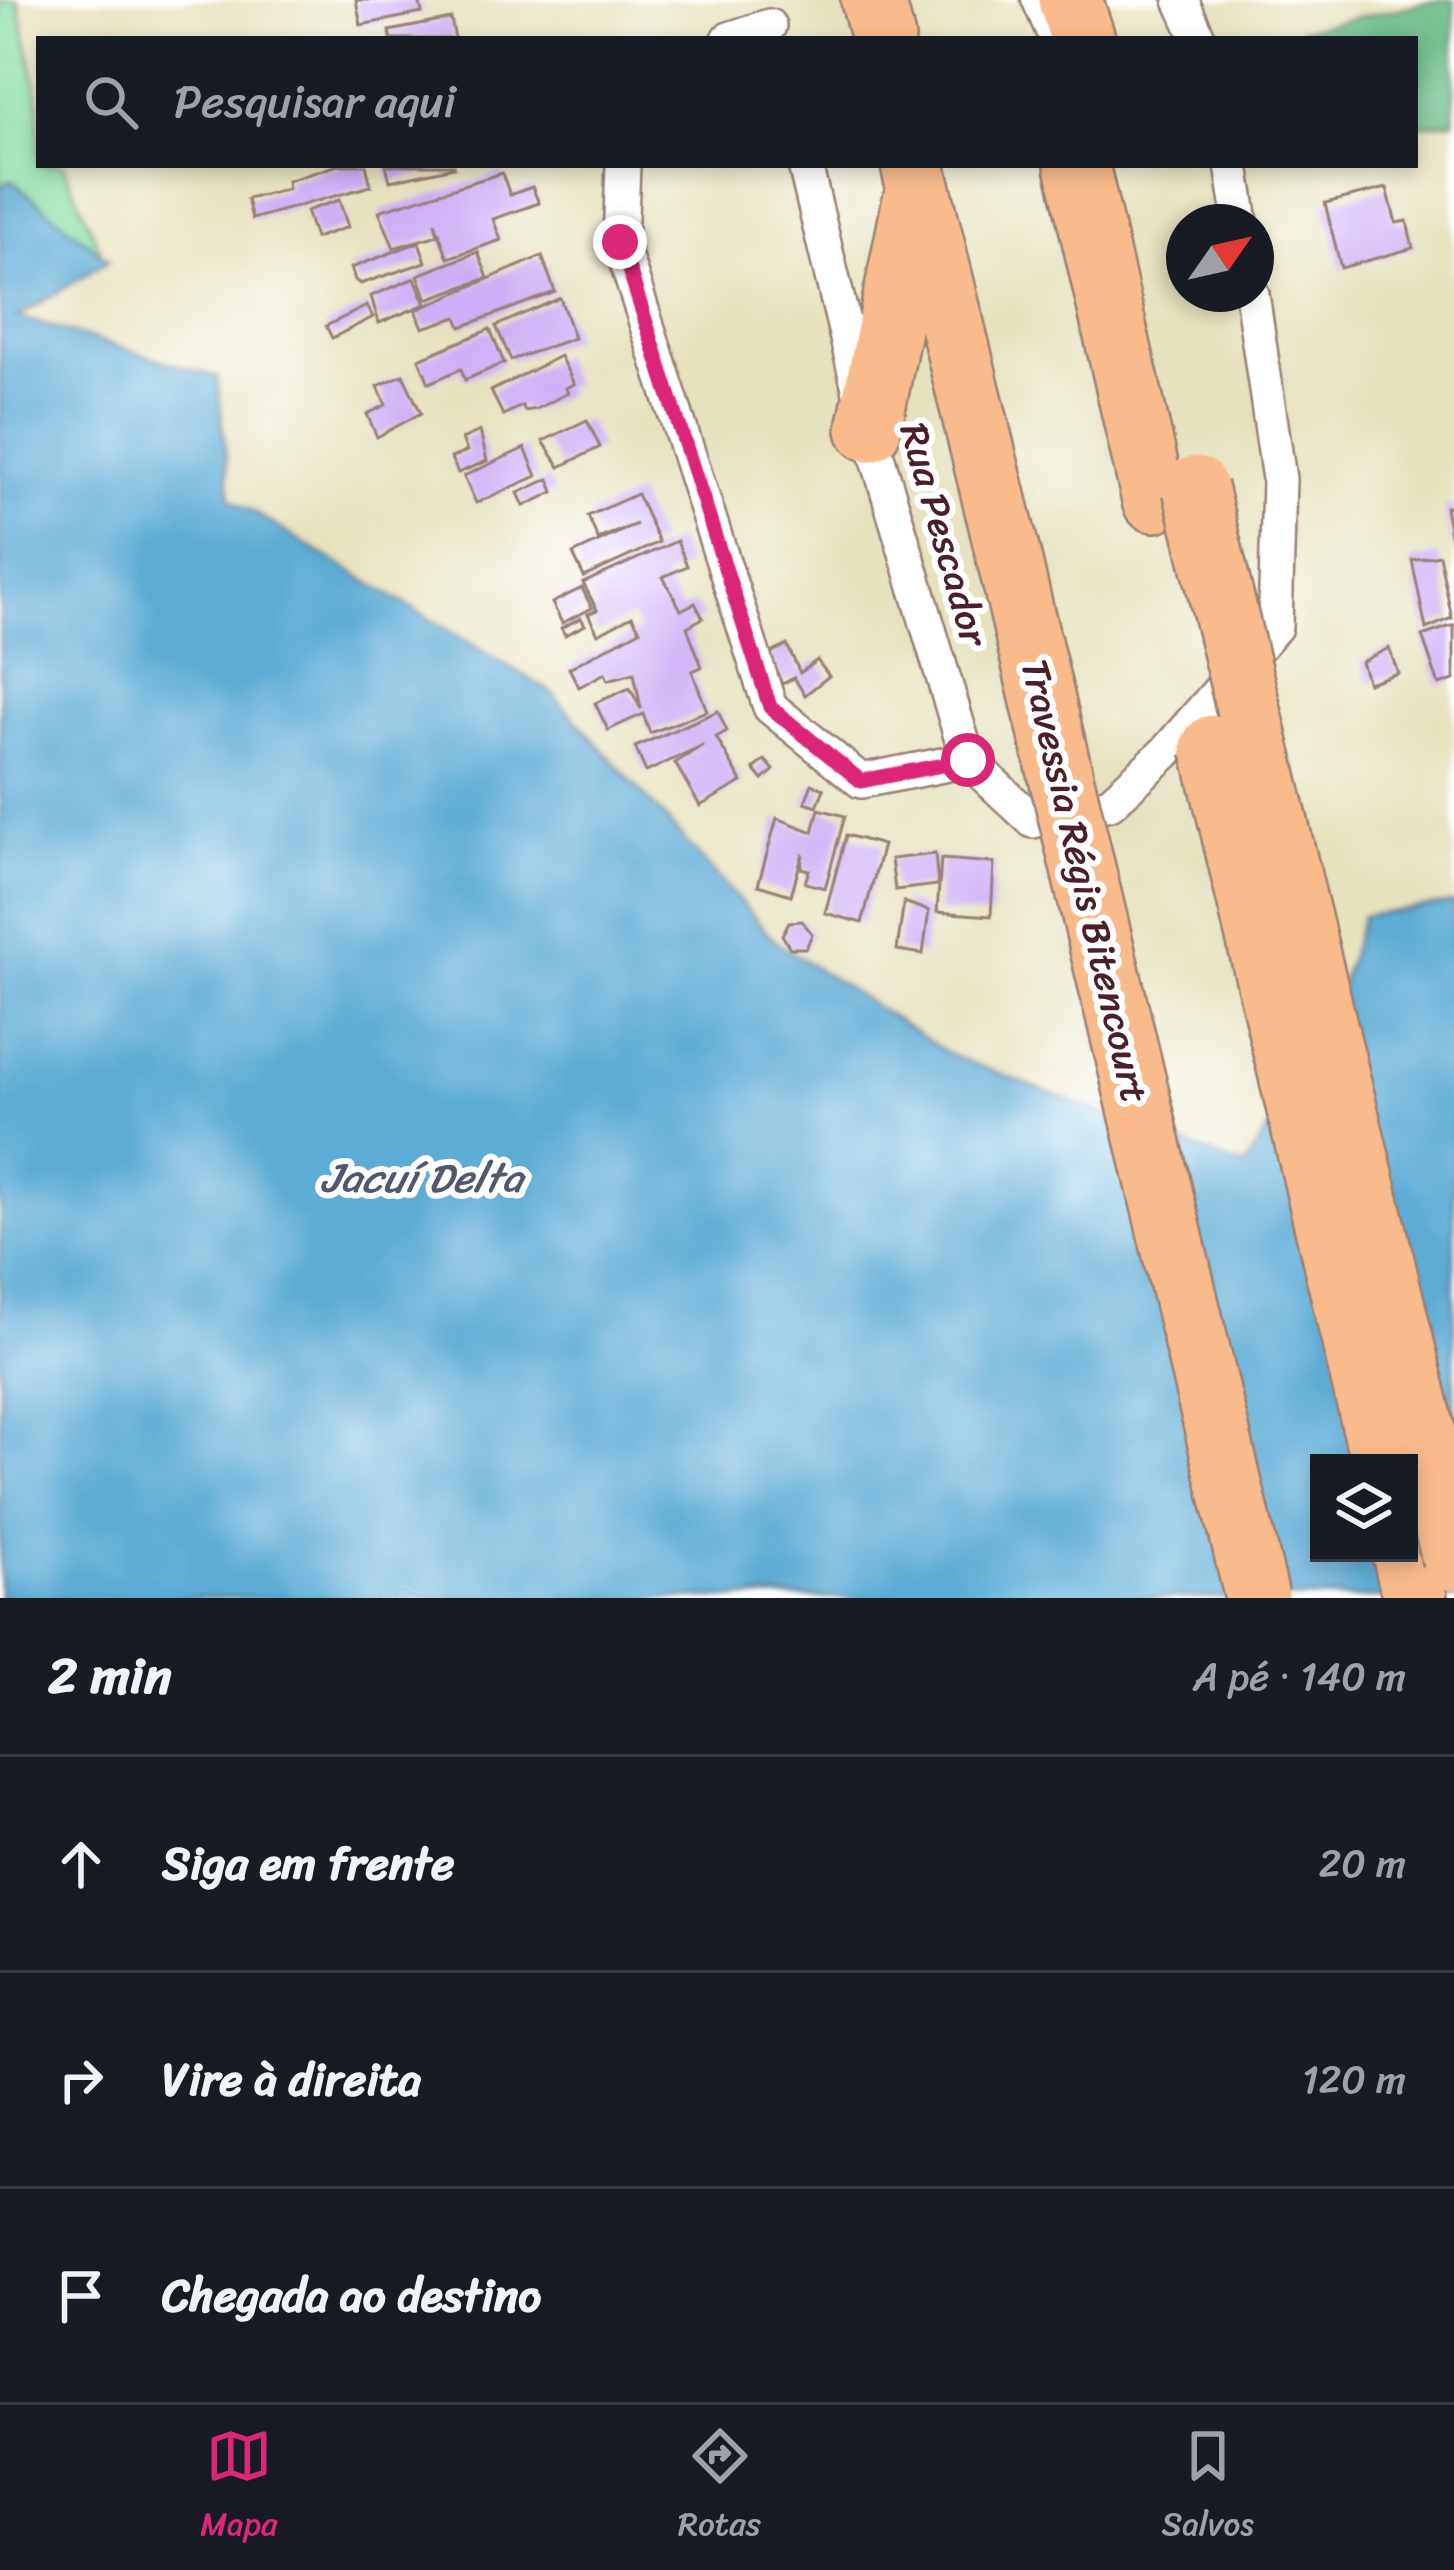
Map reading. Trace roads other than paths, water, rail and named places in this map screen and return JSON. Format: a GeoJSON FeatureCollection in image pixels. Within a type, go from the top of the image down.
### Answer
{"type":"FeatureCollection","features":[{"type":"Feature","properties":{"kind":"highway"},"geometry":{"type":"LineString","coordinates":[[873,0],[882,36]]}},
{"type":"Feature","properties":{"kind":"highway"},"geometry":{"type":"LineString","coordinates":[[1040,0],[1047,36]]}},
{"type":"Feature","properties":{"kind":"highway"},"geometry":{"type":"LineString","coordinates":[[1070,0],[1082,36]]}},
{"type":"Feature","properties":{"kind":"highway"},"geometry":{"type":"LineString","coordinates":[[1078,168],[1175,494],[1454,1559]]}},
{"type":"Feature","properties":{"kind":"highway"},"geometry":{"type":"LineString","coordinates":[[1115,168],[1175,494],[1381,1454]]}},
{"type":"Feature","properties":{"kind":"highway"},"geometry":{"type":"LineString","coordinates":[[869,429],[916,175]]}},
{"type":"Feature","properties":{"kind":"highway","name":"Travessia Régis Bitencourt"},"geometry":{"type":"LineString","coordinates":[[916,175],[1257,1598]]}},
{"type":"Feature","properties":{"kind":"highway"},"geometry":{"type":"LineString","coordinates":[[1406,1562],[1415,1598]]}},
{"type":"Feature","properties":{"kind":"street"},"geometry":{"type":"LineString","coordinates":[[1181,0],[1198,36]]}},
{"type":"Feature","properties":{"kind":"street"},"geometry":{"type":"LineString","coordinates":[[736,36],[768,22]]}},
{"type":"Feature","properties":{"kind":"street"},"geometry":{"type":"LineString","coordinates":[[623,168],[620,242],[770,707],[861,781],[968,760],[1033,821],[1110,803],[1165,753],[1275,627],[1280,479],[1255,312]]}},
{"type":"Feature","properties":{"kind":"street","name":"Rua Pescador"},"geometry":{"type":"LineString","coordinates":[[806,168],[869,429],[968,760]]}},
{"type":"Feature","properties":{"kind":"street"},"geometry":{"type":"LineString","coordinates":[[1232,168],[1238,204]]}},
{"type":"Feature","properties":{"kind":"lane"},"geometry":{"type":"LineString","coordinates":[[1030,0],[1047,36]]}},
{"type":"Feature","properties":{"kind":"water","name":"Jacuí Delta"},"geometry":{"type":"Polygon","coordinates":[[[11,180],[109,260],[18,317],[217,377],[231,499],[551,692],[776,942],[950,1055],[1244,1167],[1323,1044],[1362,916],[1454,903],[1454,1598],[0,1598],[0,188],[11,180]]]}}]}
